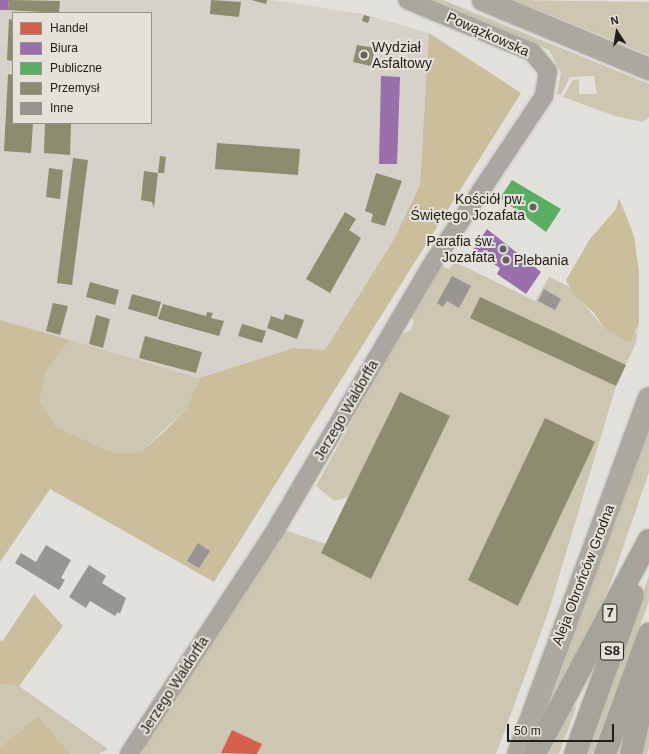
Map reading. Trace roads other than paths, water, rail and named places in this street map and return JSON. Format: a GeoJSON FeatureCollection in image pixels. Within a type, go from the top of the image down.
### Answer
{"type":"FeatureCollection","features":[{"type":"Feature","properties":{"kind":"highway","name":"7"},"geometry":{"type":"LineString","coordinates":[[535,754],[649,547]]}},
{"type":"Feature","properties":{"kind":"highway","name":"S8"},"geometry":{"type":"LineString","coordinates":[[575,754],[649,547]]}},
{"type":"Feature","properties":{"kind":"highway","name":"S8"},"geometry":{"type":"LineString","coordinates":[[605,754],[649,634]]}},
{"type":"Feature","properties":{"kind":"highway"},"geometry":{"type":"LineString","coordinates":[[631,754],[649,674]]}},
{"type":"Feature","properties":{"kind":"main road"},"geometry":{"type":"LineString","coordinates":[[482,0],[649,69]]}},
{"type":"Feature","properties":{"kind":"main road","name":"Aleja Obrońców Grodna"},"geometry":{"type":"LineString","coordinates":[[518,754],[649,398]]}},
{"type":"Feature","properties":{"kind":"street","name":"Powązkowska"},"geometry":{"type":"LineString","coordinates":[[407,0],[516,43],[543,63]]}},
{"type":"Feature","properties":{"kind":"street","name":"Jerzego Waldorffa"},"geometry":{"type":"LineString","coordinates":[[129,754],[276,529],[434,261],[544,96],[549,79],[543,63]]}},
{"type":"Feature","properties":{"kind":"place","name":"Wydział Asfaltowy"},"geometry":{"type":"Point","coordinates":[364,55]}},
{"type":"Feature","properties":{"kind":"place","name":"Kościół pw. Świętego Jozafata"},"geometry":{"type":"Point","coordinates":[533,207]}},
{"type":"Feature","properties":{"kind":"place","name":"Parafia św. Jozafata"},"geometry":{"type":"Point","coordinates":[503,249]}},
{"type":"Feature","properties":{"kind":"place","name":"Plebania"},"geometry":{"type":"Point","coordinates":[506,260]}}]}
